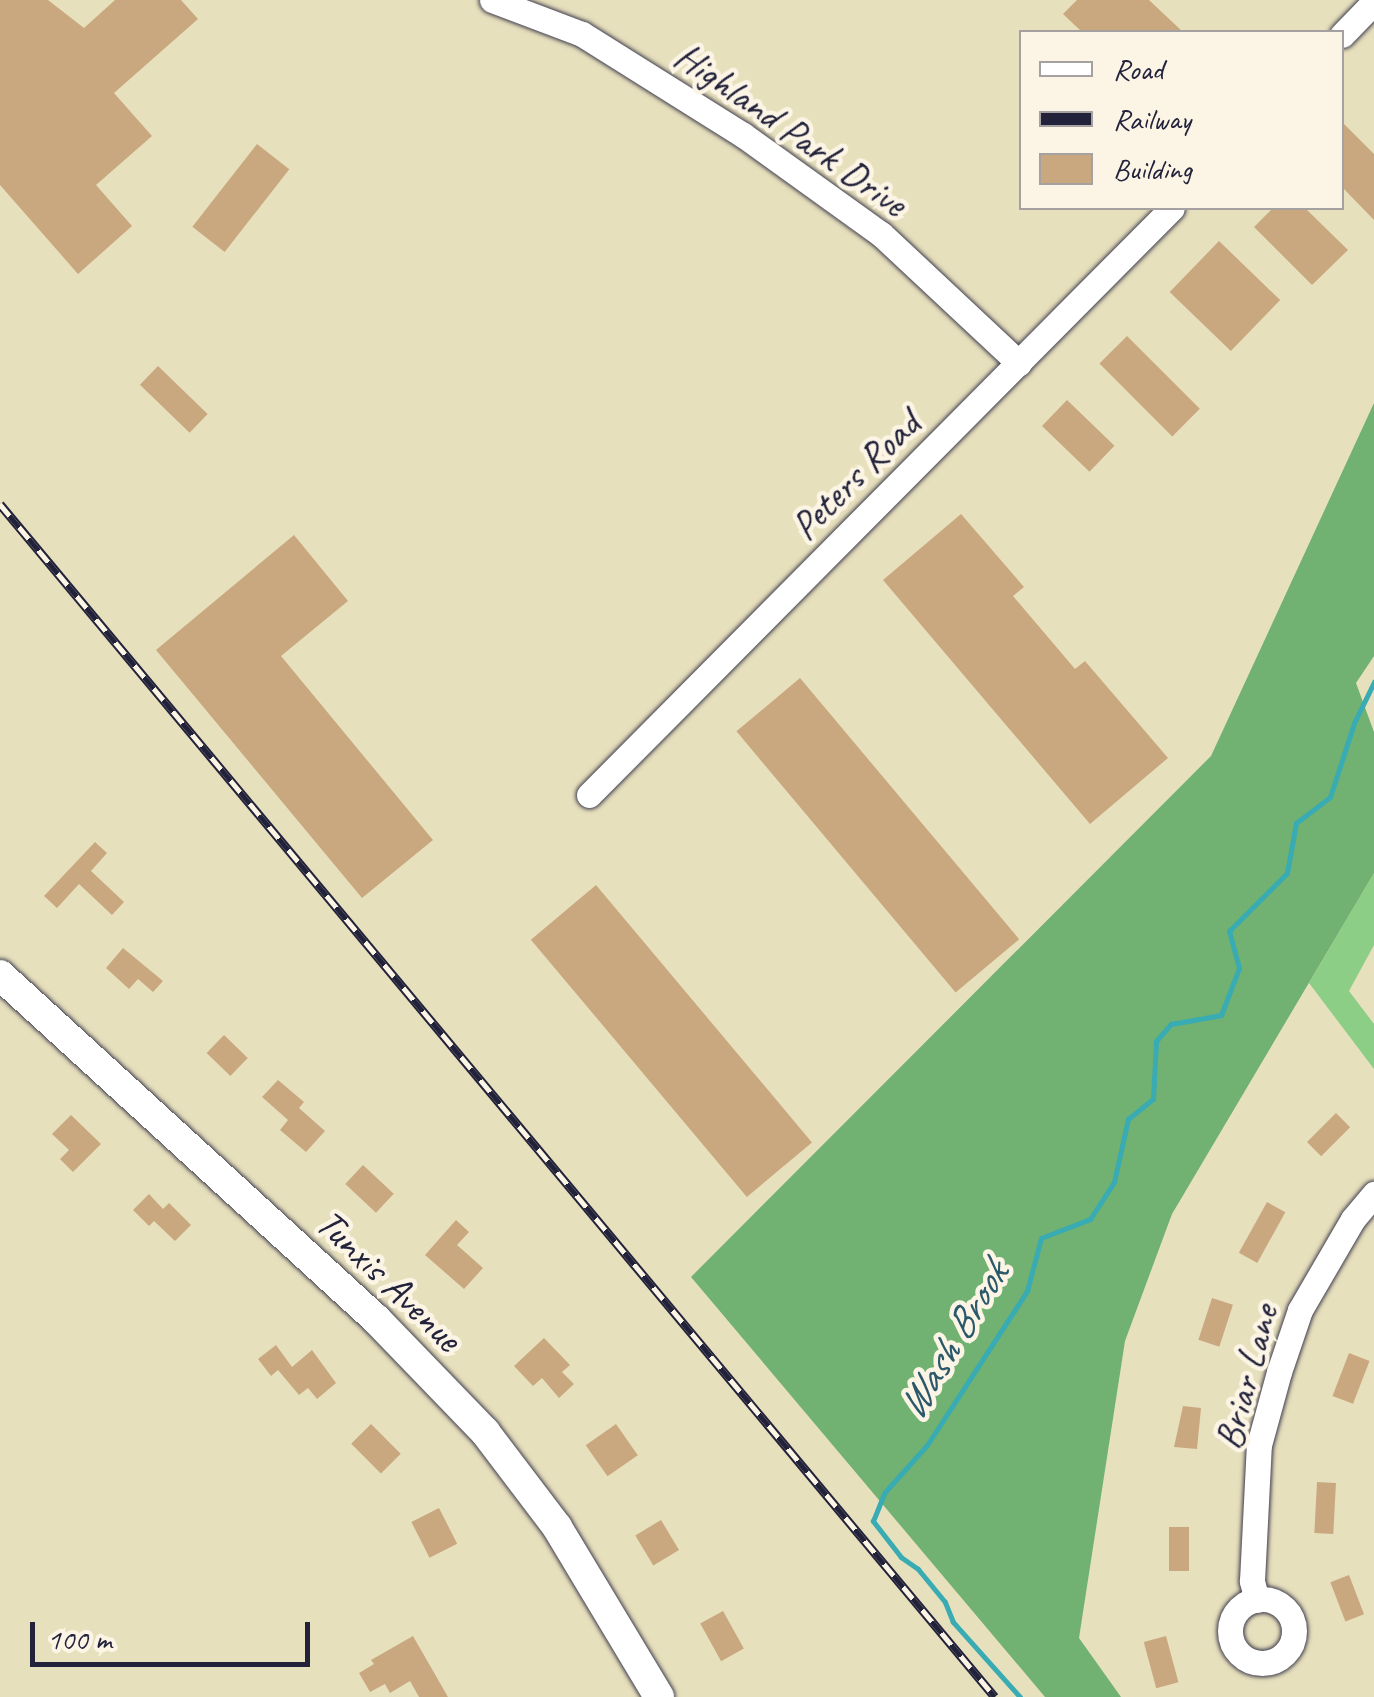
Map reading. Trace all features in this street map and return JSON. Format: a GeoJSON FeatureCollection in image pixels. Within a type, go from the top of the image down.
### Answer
{"type":"FeatureCollection","features":[{"type":"Feature","properties":{"kind":"main road","name":"Tunxis Avenue"},"geometry":{"type":"LineString","coordinates":[[0,975],[376,1319],[486,1432],[557,1527],[659,1697]]}},
{"type":"Feature","properties":{"kind":"street","name":"Highland Park Drive"},"geometry":{"type":"LineString","coordinates":[[492,0],[582,34],[743,135],[881,234],[1019,363]]}},
{"type":"Feature","properties":{"kind":"street"},"geometry":{"type":"LineString","coordinates":[[1344,34],[1374,2]]}},
{"type":"Feature","properties":{"kind":"street","name":"Peters Road"},"geometry":{"type":"LineString","coordinates":[[590,795],[1170,210]]}},
{"type":"Feature","properties":{"kind":"street","name":"Briar Lane"},"geometry":{"type":"LineString","coordinates":[[1257,1600],[1252,1581],[1259,1445],[1278,1372],[1300,1310],[1353,1219],[1374,1194]]}},
{"type":"Feature","properties":{"kind":"green space"},"geometry":{"type":"Polygon","coordinates":[[[1374,403],[1374,656],[1356,683],[1374,732],[1374,873],[1172,1214],[1125,1341],[1079,1638],[1121,1697],[1045,1697],[691,1277],[1211,756],[1374,403]]]}},
{"type":"Feature","properties":{"kind":"green space"},"geometry":{"type":"Polygon","coordinates":[[[1374,873],[1374,945],[1349,991],[1374,1024],[1374,1069],[1309,983],[1374,873]]]}},
{"type":"Feature","properties":{"kind":"building"},"geometry":{"type":"Polygon","coordinates":[[[0,0],[48,0],[84,28],[115,0],[181,0],[198,19],[114,93],[152,136],[96,185],[132,226],[78,274],[0,185],[0,0]]]}},
{"type":"Feature","properties":{"kind":"building"},"geometry":{"type":"Polygon","coordinates":[[[1077,0],[1149,0],[1181,30],[1080,30],[1063,14],[1077,0]]]}},
{"type":"Feature","properties":{"kind":"building"},"geometry":{"type":"Polygon","coordinates":[[[1344,124],[1374,154],[1374,220],[1344,189],[1344,124]]]}},
{"type":"Feature","properties":{"kind":"building"},"geometry":{"type":"Polygon","coordinates":[[[257,144],[289,169],[225,252],[192,227],[257,144]]]}},
{"type":"Feature","properties":{"kind":"building"},"geometry":{"type":"Polygon","coordinates":[[[1271,210],[1307,210],[1348,250],[1312,285],[1254,227],[1271,210]]]}},
{"type":"Feature","properties":{"kind":"building"},"geometry":{"type":"Polygon","coordinates":[[[1219,241],[1280,300],[1231,351],[1170,292],[1219,241]]]}},
{"type":"Feature","properties":{"kind":"building"},"geometry":{"type":"Polygon","coordinates":[[[1127,336],[1200,409],[1172,436],[1099,364],[1127,336]]]}},
{"type":"Feature","properties":{"kind":"building"},"geometry":{"type":"Polygon","coordinates":[[[158,366],[208,414],[190,433],[140,385],[158,366]]]}},
{"type":"Feature","properties":{"kind":"building"},"geometry":{"type":"Polygon","coordinates":[[[1067,400],[1114,446],[1089,472],[1042,426],[1067,400]]]}},
{"type":"Feature","properties":{"kind":"building"},"geometry":{"type":"Polygon","coordinates":[[[961,514],[1024,587],[1013,596],[1075,669],[1085,661],[1168,758],[1090,824],[883,580],[961,514]]]}},
{"type":"Feature","properties":{"kind":"building"},"geometry":{"type":"Polygon","coordinates":[[[294,535],[348,601],[281,656],[433,840],[362,898],[156,650],[294,535]]]}},
{"type":"Feature","properties":{"kind":"building"},"geometry":{"type":"Polygon","coordinates":[[[800,678],[1019,939],[956,993],[736,731],[800,678]]]}},
{"type":"Feature","properties":{"kind":"building"},"geometry":{"type":"Polygon","coordinates":[[[95,842],[107,853],[91,871],[124,902],[112,915],[79,884],[57,908],[44,896],[95,842]]]}},
{"type":"Feature","properties":{"kind":"building"},"geometry":{"type":"Polygon","coordinates":[[[596,885],[812,1142],[747,1197],[531,940],[596,885]]]}},
{"type":"Feature","properties":{"kind":"building"},"geometry":{"type":"Polygon","coordinates":[[[123,948],[163,981],[153,992],[138,979],[129,989],[106,968],[123,948]]]}},
{"type":"Feature","properties":{"kind":"building"},"geometry":{"type":"Polygon","coordinates":[[[224,1035],[248,1058],[230,1076],[207,1053],[224,1035]]]}},
{"type":"Feature","properties":{"kind":"building"},"geometry":{"type":"Polygon","coordinates":[[[278,1080],[304,1102],[299,1108],[325,1131],[306,1152],[280,1130],[288,1120],[262,1097],[278,1080]]]}},
{"type":"Feature","properties":{"kind":"building"},"geometry":{"type":"Polygon","coordinates":[[[1336,1113],[1350,1127],[1321,1156],[1307,1142],[1336,1113]]]}},
{"type":"Feature","properties":{"kind":"building"},"geometry":{"type":"Polygon","coordinates":[[[71,1115],[101,1144],[73,1172],[60,1159],[69,1150],[52,1134],[71,1115]]]}},
{"type":"Feature","properties":{"kind":"building"},"geometry":{"type":"Polygon","coordinates":[[[363,1165],[394,1194],[376,1213],[345,1184],[363,1165]]]}},
{"type":"Feature","properties":{"kind":"building"},"geometry":{"type":"Polygon","coordinates":[[[149,1194],[163,1209],[169,1203],[191,1225],[175,1241],[154,1221],[149,1226],[133,1210],[149,1194]]]}},
{"type":"Feature","properties":{"kind":"building"},"geometry":{"type":"Polygon","coordinates":[[[1267,1202],[1285,1212],[1257,1263],[1239,1253],[1267,1202]]]}},
{"type":"Feature","properties":{"kind":"building"},"geometry":{"type":"Polygon","coordinates":[[[456,1220],[469,1232],[457,1245],[483,1268],[464,1289],[425,1255],[456,1220]]]}},
{"type":"Feature","properties":{"kind":"building"},"geometry":{"type":"Polygon","coordinates":[[[1212,1298],[1233,1305],[1219,1347],[1198,1340],[1212,1298]]]}},
{"type":"Feature","properties":{"kind":"building"},"geometry":{"type":"Polygon","coordinates":[[[544,1338],[570,1365],[562,1372],[574,1384],[559,1398],[542,1378],[533,1386],[514,1366],[544,1338]]]}},
{"type":"Feature","properties":{"kind":"building"},"geometry":{"type":"Polygon","coordinates":[[[276,1345],[292,1367],[312,1350],[336,1383],[317,1399],[308,1388],[299,1395],[278,1370],[271,1376],[258,1359],[276,1345]]]}},
{"type":"Feature","properties":{"kind":"building"},"geometry":{"type":"Polygon","coordinates":[[[1349,1353],[1370,1361],[1353,1404],[1333,1396],[1349,1353]]]}},
{"type":"Feature","properties":{"kind":"building"},"geometry":{"type":"Polygon","coordinates":[[[1183,1406],[1201,1408],[1197,1449],[1174,1447],[1183,1406]]]}},
{"type":"Feature","properties":{"kind":"building"},"geometry":{"type":"Polygon","coordinates":[[[371,1424],[401,1454],[381,1473],[351,1444],[371,1424]]]}},
{"type":"Feature","properties":{"kind":"building"},"geometry":{"type":"Polygon","coordinates":[[[616,1424],[638,1455],[607,1476],[586,1445],[616,1424]]]}},
{"type":"Feature","properties":{"kind":"building"},"geometry":{"type":"Polygon","coordinates":[[[1317,1482],[1336,1483],[1333,1534],[1314,1533],[1317,1482]]]}},
{"type":"Feature","properties":{"kind":"building"},"geometry":{"type":"Polygon","coordinates":[[[439,1508],[457,1544],[430,1558],[411,1522],[439,1508]]]}},
{"type":"Feature","properties":{"kind":"building"},"geometry":{"type":"Polygon","coordinates":[[[661,1520],[679,1550],[653,1565],[635,1535],[661,1520]]]}},
{"type":"Feature","properties":{"kind":"building"},"geometry":{"type":"Polygon","coordinates":[[[1169,1527],[1189,1527],[1189,1571],[1169,1571],[1169,1527]]]}},
{"type":"Feature","properties":{"kind":"building"},"geometry":{"type":"Polygon","coordinates":[[[1349,1575],[1364,1614],[1345,1621],[1330,1582],[1349,1575]]]}},
{"type":"Feature","properties":{"kind":"building"},"geometry":{"type":"Polygon","coordinates":[[[723,1611],[744,1649],[721,1661],[700,1624],[723,1611]]]}},
{"type":"Feature","properties":{"kind":"building"},"geometry":{"type":"Polygon","coordinates":[[[413,1636],[448,1697],[419,1697],[410,1681],[390,1693],[385,1684],[370,1692],[359,1673],[374,1664],[371,1660],[413,1636]]]}},
{"type":"Feature","properties":{"kind":"building"},"geometry":{"type":"Polygon","coordinates":[[[1166,1636],[1178,1682],[1156,1688],[1144,1642],[1166,1636]]]}},
{"type":"Feature","properties":{"kind":"waterway","name":"Wash Brook"},"geometry":{"type":"LineString","coordinates":[[1020,1697],[953,1622],[945,1602],[918,1569],[901,1557],[873,1521],[885,1492],[927,1445],[1027,1291],[1041,1238],[1090,1219],[1114,1182],[1128,1119],[1153,1099],[1156,1041],[1171,1024],[1221,1015],[1239,968],[1229,931],[1287,873],[1296,823],[1330,797],[1354,723],[1374,682]]}},
{"type":"Feature","properties":{"kind":"railway"},"geometry":{"type":"LineString","coordinates":[[0,504],[995,1697]]}}]}
